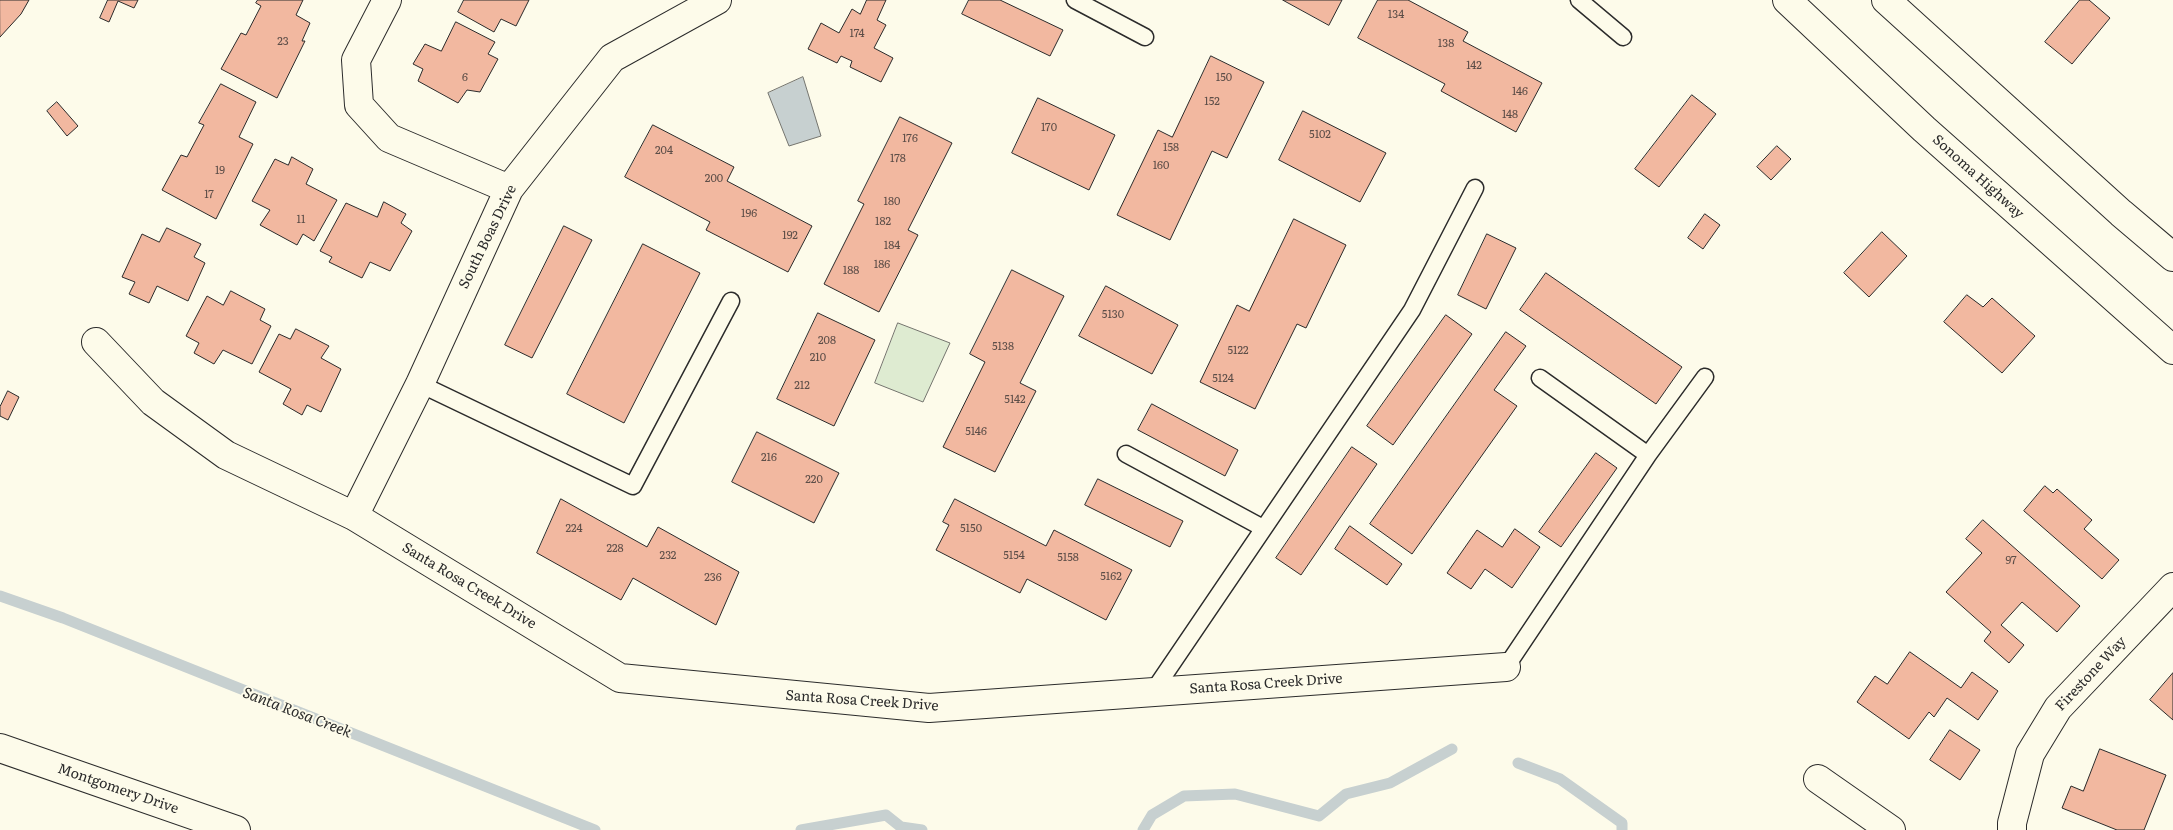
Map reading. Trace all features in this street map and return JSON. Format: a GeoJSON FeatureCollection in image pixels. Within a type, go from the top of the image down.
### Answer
{"type":"FeatureCollection","features":[{"type":"Feature","properties":{"kind":"street"},"geometry":{"type":"LineString","coordinates":[[387,0],[356,60],[359,105],[390,138],[509,189]]}},
{"type":"Feature","properties":{"kind":"street","name":"South Boas Drive"},"geometry":{"type":"LineString","coordinates":[[354,516],[420,384],[509,189],[612,58],[717,0]]}},
{"type":"Feature","properties":{"kind":"street","name":"Sonoma Highway"},"geometry":{"type":"LineString","coordinates":[[1788,0],[1924,129],[2173,350]]}},
{"type":"Feature","properties":{"kind":"street"},"geometry":{"type":"LineString","coordinates":[[1886,0],[2173,258]]}},
{"type":"Feature","properties":{"kind":"street","name":"Santa Rosa Creek Drive"},"geometry":{"type":"LineString","coordinates":[[96,342],[153,402],[226,455],[354,516],[620,678],[929,708],[1506,667]]}},
{"type":"Feature","properties":{"kind":"street","name":"Firestone Way"},"geometry":{"type":"LineString","coordinates":[[2012,830],[2012,823],[2030,754],[2058,708],[2173,587]]}},
{"type":"Feature","properties":{"kind":"street","name":"Montgomery Drive"},"geometry":{"type":"LineString","coordinates":[[0,748],[236,830]]}},
{"type":"Feature","properties":{"kind":"street"},"geometry":{"type":"LineString","coordinates":[[1818,779],[1891,830]]}},
{"type":"Feature","properties":{"kind":"lane"},"geometry":{"type":"LineString","coordinates":[[1075,0],[1145,37]]}},
{"type":"Feature","properties":{"kind":"lane"},"geometry":{"type":"LineString","coordinates":[[1579,0],[1624,37]]}},
{"type":"Feature","properties":{"kind":"lane"},"geometry":{"type":"LineString","coordinates":[[1152,693],[1412,310],[1475,188]]}},
{"type":"Feature","properties":{"kind":"lane"},"geometry":{"type":"LineString","coordinates":[[420,384],[633,486],[731,301]]}},
{"type":"Feature","properties":{"kind":"lane"},"geometry":{"type":"LineString","coordinates":[[1506,667],[1648,455],[1705,376]]}},
{"type":"Feature","properties":{"kind":"lane"},"geometry":{"type":"LineString","coordinates":[[1540,378],[1648,455]]}},
{"type":"Feature","properties":{"kind":"lane"},"geometry":{"type":"LineString","coordinates":[[1126,454],[1263,528]]}},
{"type":"Feature","properties":{"kind":"green space"},"geometry":{"type":"Polygon","coordinates":[[[898,323],[950,343],[923,402],[875,383],[898,323]]]}},
{"type":"Feature","properties":{"kind":"shaded area"},"geometry":{"type":"Polygon","coordinates":[[[803,77],[821,136],[789,146],[768,93],[803,77]]]}},
{"type":"Feature","properties":{"kind":"building"},"geometry":{"type":"Polygon","coordinates":[[[0,0],[29,0],[21,14],[0,37],[0,0]]]}},
{"type":"Feature","properties":{"kind":"building"},"geometry":{"type":"Polygon","coordinates":[[[108,0],[138,0],[134,8],[118,1],[109,22],[100,18],[108,0]]]}},
{"type":"Feature","properties":{"kind":"building"},"geometry":{"type":"Polygon","coordinates":[[[258,0],[303,0],[296,15],[310,23],[302,41],[305,41],[277,98],[221,69],[241,33],[246,35],[261,6],[256,3],[258,0]]]}},
{"type":"Feature","properties":{"kind":"building"},"geometry":{"type":"Polygon","coordinates":[[[464,0],[529,0],[516,26],[501,19],[494,32],[458,12],[464,0]]]}},
{"type":"Feature","properties":{"kind":"building"},"geometry":{"type":"Polygon","coordinates":[[[867,0],[886,0],[877,20],[886,25],[874,48],[893,58],[881,82],[850,67],[852,61],[841,56],[837,63],[808,49],[821,23],[839,33],[852,9],[860,14],[867,0]]]}},
{"type":"Feature","properties":{"kind":"building"},"geometry":{"type":"Polygon","coordinates":[[[969,0],[1000,0],[1063,30],[1050,56],[962,14],[969,0]]]}},
{"type":"Feature","properties":{"kind":"building"},"geometry":{"type":"Polygon","coordinates":[[[1283,0],[1342,0],[1329,25],[1283,0]]]}},
{"type":"Feature","properties":{"kind":"building"},"geometry":{"type":"Polygon","coordinates":[[[1378,0],[1408,0],[1468,32],[1463,41],[1542,83],[1516,132],[1441,91],[1445,84],[1358,38],[1378,0]]]}},
{"type":"Feature","properties":{"kind":"building"},"geometry":{"type":"Polygon","coordinates":[[[2080,0],[2089,0],[2110,18],[2072,64],[2045,42],[2080,0]]]}},
{"type":"Feature","properties":{"kind":"building"},"geometry":{"type":"Polygon","coordinates":[[[456,22],[495,42],[488,54],[498,59],[480,92],[467,90],[458,103],[418,81],[423,69],[413,64],[425,44],[441,51],[456,22]]]}},
{"type":"Feature","properties":{"kind":"building"},"geometry":{"type":"Polygon","coordinates":[[[1211,56],[1264,82],[1227,158],[1212,151],[1170,240],[1117,215],[1158,130],[1172,137],[1211,56]]]}},
{"type":"Feature","properties":{"kind":"building"},"geometry":{"type":"Polygon","coordinates":[[[221,84],[256,102],[239,137],[253,144],[216,219],[162,190],[181,155],[187,157],[204,125],[199,123],[221,84]]]}},
{"type":"Feature","properties":{"kind":"building"},"geometry":{"type":"Polygon","coordinates":[[[1692,95],[1716,114],[1659,187],[1635,169],[1692,95]]]}},
{"type":"Feature","properties":{"kind":"building"},"geometry":{"type":"Polygon","coordinates":[[[1038,98],[1115,135],[1089,190],[1012,153],[1038,98]]]}},
{"type":"Feature","properties":{"kind":"building"},"geometry":{"type":"Polygon","coordinates":[[[57,102],[78,126],[67,136],[47,111],[57,102]]]}},
{"type":"Feature","properties":{"kind":"building"},"geometry":{"type":"Polygon","coordinates":[[[1303,111],[1386,153],[1360,202],[1279,160],[1303,111]]]}},
{"type":"Feature","properties":{"kind":"building"},"geometry":{"type":"Polygon","coordinates":[[[900,117],[952,143],[908,230],[918,235],[879,312],[824,284],[864,204],[858,201],[900,117]]]}},
{"type":"Feature","properties":{"kind":"building"},"geometry":{"type":"Polygon","coordinates":[[[653,125],[734,167],[727,181],[812,226],[788,272],[706,230],[710,222],[625,177],[653,125]]]}},
{"type":"Feature","properties":{"kind":"building"},"geometry":{"type":"Polygon","coordinates":[[[1777,146],[1791,159],[1771,180],[1757,167],[1777,146]]]}},
{"type":"Feature","properties":{"kind":"building"},"geometry":{"type":"Polygon","coordinates":[[[292,157],[313,169],[306,184],[337,200],[314,241],[303,234],[297,245],[260,225],[270,210],[252,201],[275,159],[288,165],[292,157]]]}},
{"type":"Feature","properties":{"kind":"building"},"geometry":{"type":"Polygon","coordinates":[[[384,202],[406,214],[401,223],[412,231],[390,271],[370,262],[362,278],[329,262],[332,257],[320,251],[346,203],[377,217],[384,202]]]}},
{"type":"Feature","properties":{"kind":"building"},"geometry":{"type":"Polygon","coordinates":[[[1705,214],[1720,225],[1703,249],[1688,238],[1705,214]]]}},
{"type":"Feature","properties":{"kind":"building"},"geometry":{"type":"Polygon","coordinates":[[[1294,219],[1346,245],[1306,328],[1297,324],[1255,409],[1200,382],[1237,305],[1249,311],[1294,219]]]}},
{"type":"Feature","properties":{"kind":"building"},"geometry":{"type":"Polygon","coordinates":[[[564,226],[592,240],[532,358],[505,345],[564,226]]]}},
{"type":"Feature","properties":{"kind":"building"},"geometry":{"type":"Polygon","coordinates":[[[167,228],[201,244],[194,257],[205,263],[188,301],[157,286],[149,303],[129,294],[135,282],[122,277],[142,234],[159,242],[167,228]]]}},
{"type":"Feature","properties":{"kind":"building"},"geometry":{"type":"Polygon","coordinates":[[[1882,232],[1907,256],[1869,297],[1844,273],[1882,232]]]}},
{"type":"Feature","properties":{"kind":"building"},"geometry":{"type":"Polygon","coordinates":[[[1487,234],[1516,248],[1486,309],[1458,295],[1487,234]]]}},
{"type":"Feature","properties":{"kind":"building"},"geometry":{"type":"Polygon","coordinates":[[[643,244],[700,273],[624,423],[567,394],[643,244]]]}},
{"type":"Feature","properties":{"kind":"building"},"geometry":{"type":"Polygon","coordinates":[[[1012,270],[1064,296],[1020,383],[1036,391],[995,472],[943,447],[985,362],[970,354],[1012,270]]]}},
{"type":"Feature","properties":{"kind":"building"},"geometry":{"type":"Polygon","coordinates":[[[1546,273],[1682,367],[1656,404],[1520,310],[1546,273]]]}},
{"type":"Feature","properties":{"kind":"building"},"geometry":{"type":"Polygon","coordinates":[[[1106,286],[1178,325],[1152,374],[1079,336],[1106,286]]]}},
{"type":"Feature","properties":{"kind":"building"},"geometry":{"type":"Polygon","coordinates":[[[231,291],[265,309],[260,320],[271,326],[252,364],[223,350],[214,364],[194,353],[199,343],[186,336],[207,296],[223,305],[231,291]]]}},
{"type":"Feature","properties":{"kind":"building"},"geometry":{"type":"Polygon","coordinates":[[[1967,295],[1983,307],[1992,298],[2035,336],[2002,373],[1944,322],[1967,295]]]}},
{"type":"Feature","properties":{"kind":"building"},"geometry":{"type":"Polygon","coordinates":[[[818,313],[875,340],[834,426],[777,399],[818,313]]]}},
{"type":"Feature","properties":{"kind":"building"},"geometry":{"type":"Polygon","coordinates":[[[1446,315],[1472,334],[1393,445],[1367,426],[1446,315]]]}},
{"type":"Feature","properties":{"kind":"building"},"geometry":{"type":"Polygon","coordinates":[[[296,329],[329,346],[321,358],[341,369],[321,412],[307,405],[302,415],[283,404],[291,389],[259,372],[279,334],[290,339],[296,329]]]}},
{"type":"Feature","properties":{"kind":"building"},"geometry":{"type":"Polygon","coordinates":[[[1506,332],[1526,346],[1494,390],[1517,406],[1412,554],[1370,524],[1506,332]]]}},
{"type":"Feature","properties":{"kind":"building"},"geometry":{"type":"Polygon","coordinates":[[[8,391],[19,397],[8,420],[0,416],[0,407],[8,391]]]}},
{"type":"Feature","properties":{"kind":"building"},"geometry":{"type":"Polygon","coordinates":[[[1152,404],[1238,450],[1225,476],[1138,430],[1152,404]]]}},
{"type":"Feature","properties":{"kind":"building"},"geometry":{"type":"Polygon","coordinates":[[[757,432],[839,473],[814,523],[732,482],[757,432]]]}},
{"type":"Feature","properties":{"kind":"building"},"geometry":{"type":"Polygon","coordinates":[[[1352,447],[1377,464],[1301,575],[1276,558],[1352,447]]]}},
{"type":"Feature","properties":{"kind":"building"},"geometry":{"type":"Polygon","coordinates":[[[1596,453],[1617,468],[1561,547],[1539,532],[1596,453]]]}},
{"type":"Feature","properties":{"kind":"building"},"geometry":{"type":"Polygon","coordinates":[[[1098,479],[1183,521],[1170,547],[1085,505],[1098,479]]]}},
{"type":"Feature","properties":{"kind":"building"},"geometry":{"type":"Polygon","coordinates":[[[2045,486],[2053,493],[2057,489],[2092,520],[2084,529],[2119,560],[2102,579],[2024,511],[2045,486]]]}},
{"type":"Feature","properties":{"kind":"building"},"geometry":{"type":"Polygon","coordinates":[[[561,499],[647,547],[658,527],[739,572],[716,625],[633,578],[621,600],[537,553],[561,499]]]}},
{"type":"Feature","properties":{"kind":"building"},"geometry":{"type":"Polygon","coordinates":[[[955,499],[1046,546],[1054,530],[1132,570],[1106,620],[1027,579],[1020,593],[936,550],[949,525],[943,522],[955,499]]]}},
{"type":"Feature","properties":{"kind":"building"},"geometry":{"type":"Polygon","coordinates":[[[1983,520],[2080,606],[2057,632],[2022,602],[2001,625],[2024,645],[2009,663],[1984,641],[1991,632],[1946,592],[1982,553],[1966,539],[1983,520]]]}},
{"type":"Feature","properties":{"kind":"building"},"geometry":{"type":"Polygon","coordinates":[[[1350,526],[1402,564],[1387,585],[1335,549],[1350,526]]]}},
{"type":"Feature","properties":{"kind":"building"},"geometry":{"type":"Polygon","coordinates":[[[1515,529],[1540,547],[1512,588],[1485,569],[1471,589],[1447,573],[1477,530],[1502,547],[1515,529]]]}},
{"type":"Feature","properties":{"kind":"building"},"geometry":{"type":"Polygon","coordinates":[[[1910,652],[1961,688],[1972,672],[1998,691],[1978,720],[1947,698],[1934,717],[1929,712],[1909,739],[1857,702],[1875,676],[1887,684],[1910,652]]]}},
{"type":"Feature","properties":{"kind":"building"},"geometry":{"type":"Polygon","coordinates":[[[2173,673],[2173,720],[2150,700],[2173,673]]]}},
{"type":"Feature","properties":{"kind":"building"},"geometry":{"type":"Polygon","coordinates":[[[1950,730],[1980,750],[1960,780],[1930,760],[1950,730]]]}},
{"type":"Feature","properties":{"kind":"building"},"geometry":{"type":"Polygon","coordinates":[[[2100,749],[2166,775],[2144,830],[2117,830],[2062,808],[2071,786],[2083,791],[2100,749]]]}},
{"type":"Feature","properties":{"kind":"waterway","name":"Santa Rosa Creek"},"geometry":{"type":"LineString","coordinates":[[0,596],[63,618],[595,830]]}},
{"type":"Feature","properties":{"kind":"waterway"},"geometry":{"type":"LineString","coordinates":[[1143,830],[1152,815],[1184,796],[1235,794],[1319,816],[1346,794],[1390,783],[1452,749]]}},
{"type":"Feature","properties":{"kind":"waterway"},"geometry":{"type":"LineString","coordinates":[[1518,763],[1560,779],[1622,823],[1622,830]]}},
{"type":"Feature","properties":{"kind":"waterway"},"geometry":{"type":"LineString","coordinates":[[801,830],[886,815],[901,827],[922,830]]}}]}
